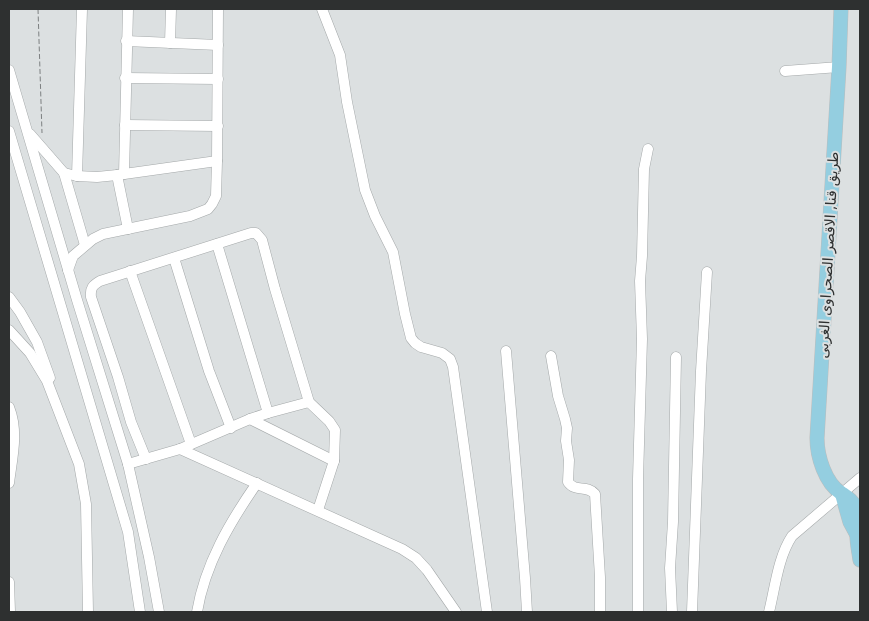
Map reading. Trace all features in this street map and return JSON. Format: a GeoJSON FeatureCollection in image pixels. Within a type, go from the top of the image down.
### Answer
{"type":"FeatureCollection","features":[{"type":"Feature","properties":{"kind":"main road","name":"طريق قنا, الاقصر الصحراوى الغربى"},"geometry":{"type":"LineString","coordinates":[[841,9],[817,447],[821,465],[830,480],[842,494],[850,498],[856,510],[859,520],[857,535],[860,560]]}},
{"type":"Feature","properties":{"kind":"street"},"geometry":{"type":"LineString","coordinates":[[77,176],[82,9]]}},
{"type":"Feature","properties":{"kind":"street"},"geometry":{"type":"LineString","coordinates":[[128,9],[125,125],[121,175],[128,229]]}},
{"type":"Feature","properties":{"kind":"street"},"geometry":{"type":"LineString","coordinates":[[170,43],[171,9]]}},
{"type":"Feature","properties":{"kind":"street"},"geometry":{"type":"LineString","coordinates":[[68,270],[73,256],[93,239],[103,234],[190,216],[208,209],[216,196],[218,9]]}},
{"type":"Feature","properties":{"kind":"street"},"geometry":{"type":"LineString","coordinates":[[322,9],[340,55],[347,102],[365,190],[375,216],[393,252],[411,338],[421,347],[447,356],[453,366],[487,612]]}},
{"type":"Feature","properties":{"kind":"street"},"geometry":{"type":"LineString","coordinates":[[126,41],[218,44]]}},
{"type":"Feature","properties":{"kind":"street"},"geometry":{"type":"LineString","coordinates":[[786,72],[839,67]]}},
{"type":"Feature","properties":{"kind":"street"},"geometry":{"type":"LineString","coordinates":[[9,70],[128,464],[159,612]]}},
{"type":"Feature","properties":{"kind":"street"},"geometry":{"type":"LineString","coordinates":[[126,78],[218,79]]}},
{"type":"Feature","properties":{"kind":"street"},"geometry":{"type":"LineString","coordinates":[[125,125],[218,126]]}},
{"type":"Feature","properties":{"kind":"street"},"geometry":{"type":"LineString","coordinates":[[9,132],[128,532],[140,612]]}},
{"type":"Feature","properties":{"kind":"street"},"geometry":{"type":"LineString","coordinates":[[28,132],[64,173],[85,245]]}},
{"type":"Feature","properties":{"kind":"street"},"geometry":{"type":"LineString","coordinates":[[638,612],[638,479],[642,339],[640,282],[644,169],[648,149]]}},
{"type":"Feature","properties":{"kind":"street"},"geometry":{"type":"LineString","coordinates":[[64,173],[97,177],[169,169],[217,161]]}},
{"type":"Feature","properties":{"kind":"street"},"geometry":{"type":"LineString","coordinates":[[146,459],[131,422],[90,291],[100,281],[250,233],[256,233],[262,240],[309,402],[329,421],[334,430],[334,461],[318,510]]}},
{"type":"Feature","properties":{"kind":"street"},"geometry":{"type":"LineString","coordinates":[[217,244],[268,413]]}},
{"type":"Feature","properties":{"kind":"street"},"geometry":{"type":"LineString","coordinates":[[174,258],[209,371],[231,428]]}},
{"type":"Feature","properties":{"kind":"street"},"geometry":{"type":"LineString","coordinates":[[130,271],[192,444]]}},
{"type":"Feature","properties":{"kind":"street"},"geometry":{"type":"LineString","coordinates":[[692,612],[701,371],[707,272]]}},
{"type":"Feature","properties":{"kind":"street"},"geometry":{"type":"LineString","coordinates":[[9,297],[37,342],[50,380],[50,390]]}},
{"type":"Feature","properties":{"kind":"street"},"geometry":{"type":"LineString","coordinates":[[9,330],[30,353],[47,381],[79,464],[86,504],[88,612]]}},
{"type":"Feature","properties":{"kind":"street"},"geometry":{"type":"LineString","coordinates":[[506,351],[527,612]]}},
{"type":"Feature","properties":{"kind":"street"},"geometry":{"type":"LineString","coordinates":[[551,356],[558,396],[567,428],[568,482],[569,485],[578,489],[588,488],[595,494],[600,612]]}},
{"type":"Feature","properties":{"kind":"street"},"geometry":{"type":"LineString","coordinates":[[672,612],[670,568],[673,522],[676,357]]}},
{"type":"Feature","properties":{"kind":"street"},"geometry":{"type":"LineString","coordinates":[[128,464],[180,449],[250,419],[309,402]]}},
{"type":"Feature","properties":{"kind":"street"},"geometry":{"type":"LineString","coordinates":[[9,407],[12,414],[15,436],[9,483]]}},
{"type":"Feature","properties":{"kind":"street"},"geometry":{"type":"LineString","coordinates":[[250,419],[334,461]]}},
{"type":"Feature","properties":{"kind":"street"},"geometry":{"type":"LineString","coordinates":[[180,449],[402,549],[416,558],[427,570],[456,612]]}},
{"type":"Feature","properties":{"kind":"street"},"geometry":{"type":"LineString","coordinates":[[769,612],[786,546],[792,536],[860,478]]}},
{"type":"Feature","properties":{"kind":"street"},"geometry":{"type":"LineString","coordinates":[[198,612],[204,583],[216,552],[240,508],[257,483]]}},
{"type":"Feature","properties":{"kind":"street"},"geometry":{"type":"LineString","coordinates":[[9,582],[10,612]]}},
{"type":"Feature","properties":{"kind":"street"},"geometry":{"type":"LineString","coordinates":[[139,600],[157,599]]}},
{"type":"Feature","properties":{"kind":"path"},"geometry":{"type":"LineString","coordinates":[[38,9],[42,149]]}}]}
